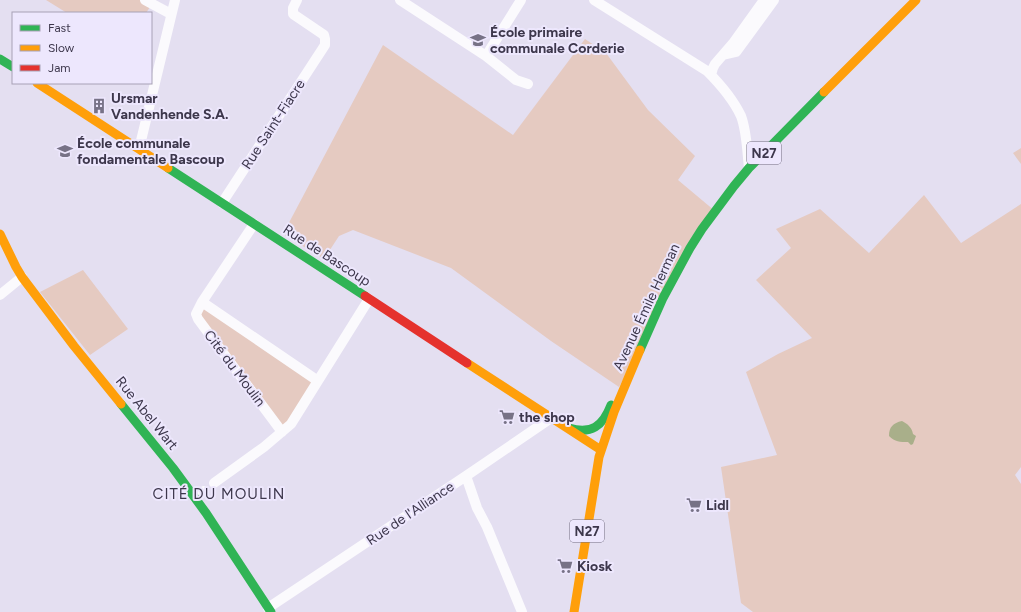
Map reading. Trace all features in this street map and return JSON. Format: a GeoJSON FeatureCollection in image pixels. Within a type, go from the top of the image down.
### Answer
{"type":"FeatureCollection","features":[{"type":"Feature","properties":{"kind":"main road","name":"Avenue Émile Herman"},"geometry":{"type":"LineString","coordinates":[[574,612],[601,450],[614,412],[663,298],[690,248],[748,168],[916,0]]}},
{"type":"Feature","properties":{"kind":"main road"},"geometry":{"type":"LineString","coordinates":[[0,59],[12,66]]}},
{"type":"Feature","properties":{"kind":"main road","name":"Rue de Bascoup"},"geometry":{"type":"LineString","coordinates":[[39,84],[601,450]]}},
{"type":"Feature","properties":{"kind":"main road","name":"Rue Abel Wart"},"geometry":{"type":"LineString","coordinates":[[0,234],[22,277],[74,346],[173,468],[206,513],[270,610]]}},
{"type":"Feature","properties":{"kind":"main road"},"geometry":{"type":"LineString","coordinates":[[565,427],[573,430],[589,430],[602,422],[608,412],[632,355],[648,334]]}},
{"type":"Feature","properties":{"kind":"street"},"geometry":{"type":"LineString","coordinates":[[145,0],[171,14]]}},
{"type":"Feature","properties":{"kind":"street"},"geometry":{"type":"LineString","coordinates":[[139,149],[175,0]]}},
{"type":"Feature","properties":{"kind":"street","name":"Rue Saint-Fiacre"},"geometry":{"type":"LineString","coordinates":[[222,203],[325,45],[326,39],[324,35],[292,14],[292,8],[297,0]]}},
{"type":"Feature","properties":{"kind":"street"},"geometry":{"type":"LineString","coordinates":[[400,0],[486,56],[516,80],[528,84]]}},
{"type":"Feature","properties":{"kind":"street"},"geometry":{"type":"LineString","coordinates":[[486,56],[521,0]]}},
{"type":"Feature","properties":{"kind":"street"},"geometry":{"type":"LineString","coordinates":[[594,0],[708,71],[712,75],[729,96],[741,117],[748,168]]}},
{"type":"Feature","properties":{"kind":"street"},"geometry":{"type":"LineString","coordinates":[[712,75],[715,64],[734,42],[764,0]]}},
{"type":"Feature","properties":{"kind":"street"},"geometry":{"type":"LineString","coordinates":[[723,55],[736,52],[774,0]]}},
{"type":"Feature","properties":{"kind":"street"},"geometry":{"type":"LineString","coordinates":[[702,68],[715,64]]}},
{"type":"Feature","properties":{"kind":"street","name":"Cité du Moulin"},"geometry":{"type":"LineString","coordinates":[[254,224],[202,302],[196,314],[282,432]]}},
{"type":"Feature","properties":{"kind":"street"},"geometry":{"type":"LineString","coordinates":[[0,295],[22,277]]}},
{"type":"Feature","properties":{"kind":"street"},"geometry":{"type":"LineString","coordinates":[[214,484],[264,447],[291,424],[369,299]]}},
{"type":"Feature","properties":{"kind":"street","name":"Cité du Moulin"},"geometry":{"type":"LineString","coordinates":[[202,302],[318,380]]}},
{"type":"Feature","properties":{"kind":"street","name":"Rue de l'Alliance"},"geometry":{"type":"LineString","coordinates":[[270,610],[551,418]]}},
{"type":"Feature","properties":{"kind":"street"},"geometry":{"type":"LineString","coordinates":[[466,476],[522,612]]}},
{"type":"Feature","properties":{"kind":"street"},"geometry":{"type":"LineString","coordinates":[[195,498],[204,491]]}},
{"type":"Feature","properties":{"kind":"shaded area"},"geometry":{"type":"Polygon","coordinates":[[[46,0],[145,0],[152,4],[147,12],[65,12],[46,0]]]}},
{"type":"Feature","properties":{"kind":"shaded area"},"geometry":{"type":"Polygon","coordinates":[[[585,39],[606,53],[648,110],[695,156],[678,180],[715,211],[619,387],[551,341],[451,268],[353,230],[339,236],[324,259],[283,234],[383,45],[513,135],[585,39]]]}},
{"type":"Feature","properties":{"kind":"shaded area"},"geometry":{"type":"Polygon","coordinates":[[[1021,148],[1021,164],[1013,153],[1021,148]]]}},
{"type":"Feature","properties":{"kind":"shaded area"},"geometry":{"type":"Polygon","coordinates":[[[924,195],[961,243],[1021,204],[1021,467],[1015,475],[1021,484],[1021,612],[753,612],[741,603],[721,467],[777,455],[746,372],[778,354],[812,338],[756,280],[791,248],[776,229],[820,209],[869,253],[924,195]]]}},
{"type":"Feature","properties":{"kind":"shaded area"},"geometry":{"type":"Polygon","coordinates":[[[83,270],[128,329],[90,355],[40,292],[83,270]]]}},
{"type":"Feature","properties":{"kind":"shaded area"},"geometry":{"type":"Polygon","coordinates":[[[202,302],[318,381],[282,432],[197,310],[202,302]]]}},
{"type":"Feature","properties":{"kind":"shaded area"},"geometry":{"type":"Polygon","coordinates":[[[902,421],[909,426],[913,434],[916,436],[913,444],[911,445],[908,442],[896,441],[889,436],[892,426],[902,421]]]}},
{"type":"Feature","properties":{"kind":"traffic: fast"},"geometry":{"type":"LineString","coordinates":[[0,59],[12,66]]}},
{"type":"Feature","properties":{"kind":"traffic: fast"},"geometry":{"type":"LineString","coordinates":[[640,350],[663,298],[702,229],[749,168],[824,92]]}},
{"type":"Feature","properties":{"kind":"traffic: fast"},"geometry":{"type":"LineString","coordinates":[[168,168],[365,296]]}},
{"type":"Feature","properties":{"kind":"traffic: fast"},"geometry":{"type":"LineString","coordinates":[[121,404],[173,468],[206,513],[271,612]]}},
{"type":"Feature","properties":{"kind":"traffic: fast"},"geometry":{"type":"LineString","coordinates":[[569,428],[584,430],[595,427],[604,418],[611,405]]}},
{"type":"Feature","properties":{"kind":"traffic: slow"},"geometry":{"type":"LineString","coordinates":[[824,92],[916,0]]}},
{"type":"Feature","properties":{"kind":"traffic: slow"},"geometry":{"type":"LineString","coordinates":[[39,84],[168,168]]}},
{"type":"Feature","properties":{"kind":"traffic: slow"},"geometry":{"type":"LineString","coordinates":[[0,234],[22,277],[74,346],[121,404]]}},
{"type":"Feature","properties":{"kind":"traffic: slow"},"geometry":{"type":"LineString","coordinates":[[574,612],[599,457],[614,412],[640,350]]}},
{"type":"Feature","properties":{"kind":"traffic: slow"},"geometry":{"type":"LineString","coordinates":[[467,363],[601,450]]}},
{"type":"Feature","properties":{"kind":"traffic: jam"},"geometry":{"type":"LineString","coordinates":[[365,296],[467,363]]}},
{"type":"Feature","properties":{"kind":"place","name":"École primaire communale Corderie"},"geometry":{"type":"Point","coordinates":[478,40]}},
{"type":"Feature","properties":{"kind":"place","name":"Ursmar Vandenhende S.A."},"geometry":{"type":"Point","coordinates":[99,106]}},
{"type":"Feature","properties":{"kind":"place","name":"École communale fondamentale Bascoup"},"geometry":{"type":"Point","coordinates":[65,151]}},
{"type":"Feature","properties":{"kind":"place","name":"the shop"},"geometry":{"type":"Point","coordinates":[507,417]}},
{"type":"Feature","properties":{"kind":"place","name":"Lidl"},"geometry":{"type":"Point","coordinates":[694,505]}},
{"type":"Feature","properties":{"kind":"place","name":"Kiosk"},"geometry":{"type":"Point","coordinates":[565,566]}},
{"type":"Feature","properties":{"kind":"district","name":"CITÉ DU MOULIN"},"geometry":{"type":"Point","coordinates":[219,494]}}]}
